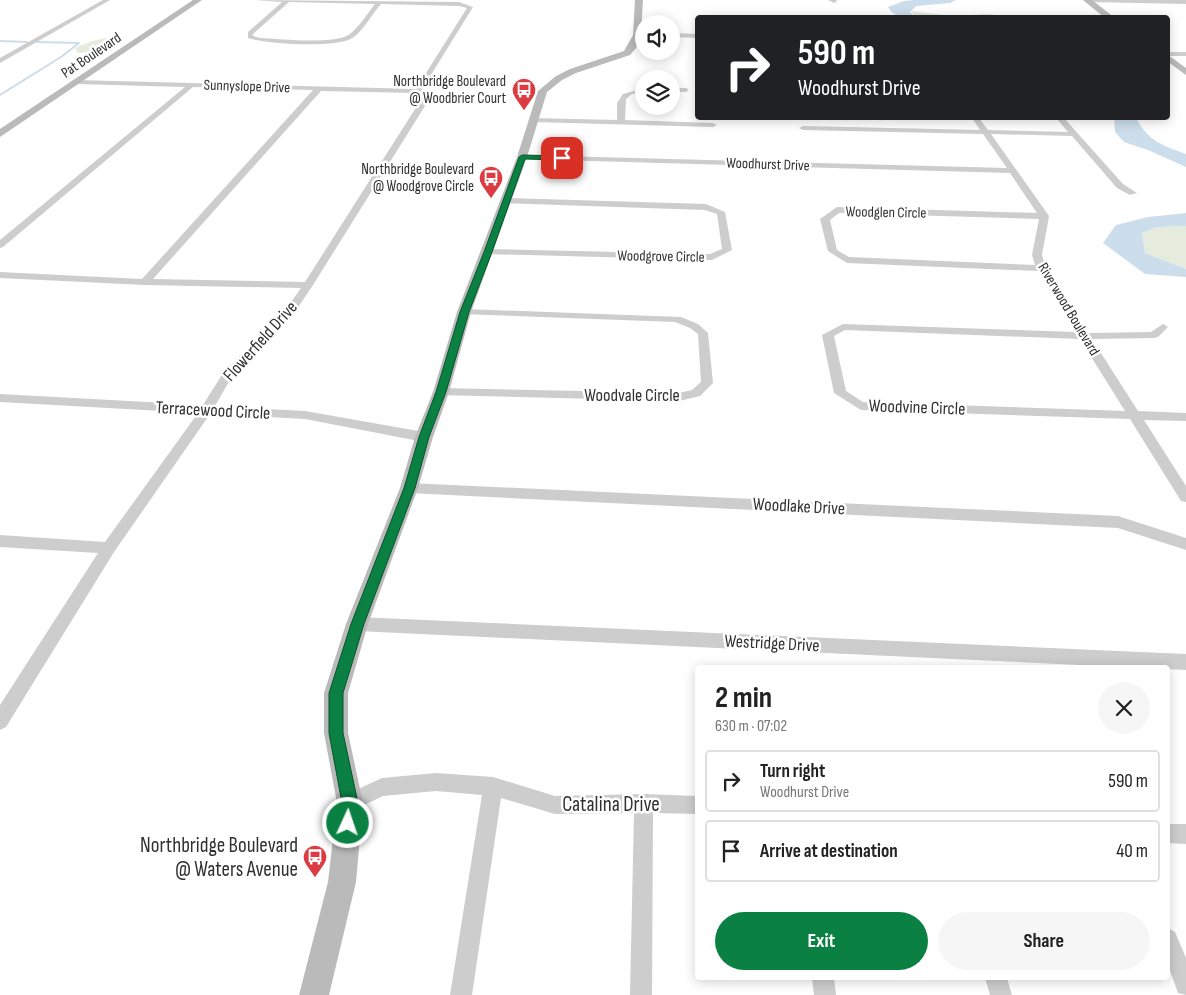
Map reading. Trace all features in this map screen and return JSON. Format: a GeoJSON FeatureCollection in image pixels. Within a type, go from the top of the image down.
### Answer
{"type":"FeatureCollection","features":[{"type":"Feature","properties":{"kind":"street"},"geometry":{"type":"LineString","coordinates":[[0,61],[107,0]]}},
{"type":"Feature","properties":{"kind":"street","name":"Pat Boulevard"},"geometry":{"type":"LineString","coordinates":[[0,134],[198,0]]}},
{"type":"Feature","properties":{"kind":"street"},"geometry":{"type":"LineString","coordinates":[[257,0],[378,3]]}},
{"type":"Feature","properties":{"kind":"street"},"geometry":{"type":"LineString","coordinates":[[639,0],[640,15]]}},
{"type":"Feature","properties":{"kind":"street"},"geometry":{"type":"LineString","coordinates":[[1088,0],[1186,2]]}},
{"type":"Feature","properties":{"kind":"street"},"geometry":{"type":"LineString","coordinates":[[1088,0],[1114,15]]}},
{"type":"Feature","properties":{"kind":"street"},"geometry":{"type":"LineString","coordinates":[[1101,0],[1114,15]]}},
{"type":"Feature","properties":{"kind":"street"},"geometry":{"type":"LineString","coordinates":[[287,1],[250,33],[250,38],[260,40],[343,40],[351,36],[378,3]]}},
{"type":"Feature","properties":{"kind":"street","name":"Flowerfield Drive"},"geometry":{"type":"LineString","coordinates":[[0,721],[109,548],[227,376],[291,310],[308,285],[421,106],[423,98],[418,91],[470,7],[459,4],[378,3]]}},
{"type":"Feature","properties":{"kind":"street"},"geometry":{"type":"LineString","coordinates":[[680,35],[695,36]]}},
{"type":"Feature","properties":{"kind":"street"},"geometry":{"type":"LineString","coordinates":[[316,994],[342,882],[350,803],[336,733],[336,693],[358,624],[409,488],[424,437],[441,392],[464,312],[522,157],[543,91],[550,84],[573,71],[627,53],[635,45]]}},
{"type":"Feature","properties":{"kind":"street"},"geometry":{"type":"LineString","coordinates":[[1177,54],[1186,60]]}},
{"type":"Feature","properties":{"kind":"street"},"geometry":{"type":"LineString","coordinates":[[1170,60],[1186,72]]}},
{"type":"Feature","properties":{"kind":"street","name":"Sunnyslope Drive"},"geometry":{"type":"LineString","coordinates":[[76,82],[418,91]]}},
{"type":"Feature","properties":{"kind":"street"},"geometry":{"type":"LineString","coordinates":[[0,245],[191,85]]}},
{"type":"Feature","properties":{"kind":"street"},"geometry":{"type":"LineString","coordinates":[[144,282],[318,88]]}},
{"type":"Feature","properties":{"kind":"street"},"geometry":{"type":"LineString","coordinates":[[680,90],[686,90]]}},
{"type":"Feature","properties":{"kind":"street"},"geometry":{"type":"LineString","coordinates":[[621,122],[620,101],[624,95],[635,91]]}},
{"type":"Feature","properties":{"kind":"street"},"geometry":{"type":"LineString","coordinates":[[533,120],[713,125]]}},
{"type":"Feature","properties":{"kind":"street"},"geometry":{"type":"LineString","coordinates":[[978,120],[1044,216]]}},
{"type":"Feature","properties":{"kind":"street"},"geometry":{"type":"LineString","coordinates":[[1062,120],[1120,186],[1133,193]]}},
{"type":"Feature","properties":{"kind":"street"},"geometry":{"type":"LineString","coordinates":[[803,128],[1074,134]]}},
{"type":"Feature","properties":{"kind":"street","name":"Woodhurst Drive"},"geometry":{"type":"LineString","coordinates":[[522,157],[1013,171]]}},
{"type":"Feature","properties":{"kind":"street","name":"Woodgrove Circle"},"geometry":{"type":"LineString","coordinates":[[488,252],[712,258],[727,250],[721,212],[706,207],[506,201]]}},
{"type":"Feature","properties":{"kind":"street","name":"Woodglen Circle"},"geometry":{"type":"LineString","coordinates":[[1041,268],[847,260],[833,251],[825,219],[837,210],[1044,216]]}},
{"type":"Feature","properties":{"kind":"street","name":"Riverwood Boulevard"},"geometry":{"type":"LineString","coordinates":[[1044,216],[1037,255],[1041,268],[1186,497]]}},
{"type":"Feature","properties":{"kind":"street"},"geometry":{"type":"LineString","coordinates":[[0,275],[144,282],[308,285]]}},
{"type":"Feature","properties":{"kind":"street","name":"Woodvale Circle"},"geometry":{"type":"LineString","coordinates":[[441,392],[679,396],[696,392],[707,383],[702,334],[694,326],[677,319],[464,312]]}},
{"type":"Feature","properties":{"kind":"street","name":"Woodvine Circle"},"geometry":{"type":"LineString","coordinates":[[1085,336],[843,327],[828,335],[840,393],[861,406],[1135,415]]}},
{"type":"Feature","properties":{"kind":"street"},"geometry":{"type":"LineString","coordinates":[[1085,336],[1154,335],[1163,327]]}},
{"type":"Feature","properties":{"kind":"street","name":"Terracewood Circle"},"geometry":{"type":"LineString","coordinates":[[0,398],[305,415],[424,437]]}},
{"type":"Feature","properties":{"kind":"street"},"geometry":{"type":"LineString","coordinates":[[1135,415],[1186,417]]}},
{"type":"Feature","properties":{"kind":"street","name":"Woodlake Drive"},"geometry":{"type":"LineString","coordinates":[[409,488],[1110,521],[1186,544]]}},
{"type":"Feature","properties":{"kind":"street"},"geometry":{"type":"LineString","coordinates":[[0,541],[109,548]]}},
{"type":"Feature","properties":{"kind":"street","name":"Westridge Drive"},"geometry":{"type":"LineString","coordinates":[[358,624],[1186,662]]}},
{"type":"Feature","properties":{"kind":"street","name":"Catalina Drive"},"geometry":{"type":"LineString","coordinates":[[350,803],[382,787],[436,782],[493,786],[554,805],[644,803],[695,805]]}},
{"type":"Feature","properties":{"kind":"street"},"geometry":{"type":"LineString","coordinates":[[461,995],[493,786]]}},
{"type":"Feature","properties":{"kind":"street"},"geometry":{"type":"LineString","coordinates":[[641,995],[644,803]]}},
{"type":"Feature","properties":{"kind":"street"},"geometry":{"type":"LineString","coordinates":[[1170,834],[1186,834]]}},
{"type":"Feature","properties":{"kind":"street"},"geometry":{"type":"LineString","coordinates":[[1170,944],[1186,985]]}},
{"type":"Feature","properties":{"kind":"street"},"geometry":{"type":"LineString","coordinates":[[823,980],[826,995]]}},
{"type":"Feature","properties":{"kind":"street"},"geometry":{"type":"LineString","coordinates":[[997,980],[1001,995]]}},
{"type":"Feature","properties":{"kind":"shaded area"},"geometry":{"type":"Polygon","coordinates":[[[911,11],[944,15],[914,15],[911,11]]]}},
{"type":"Feature","properties":{"kind":"shaded area"},"geometry":{"type":"Polygon","coordinates":[[[107,38],[111,41],[100,51],[78,53],[75,48],[92,41],[107,38]]]}},
{"type":"Feature","properties":{"kind":"shaded area"},"geometry":{"type":"Polygon","coordinates":[[[1186,226],[1186,269],[1145,253],[1142,233],[1158,227],[1186,226]]]}},
{"type":"Feature","properties":{"kind":"water"},"geometry":{"type":"Polygon","coordinates":[[[956,0],[950,3],[916,6],[910,12],[914,15],[898,15],[890,11],[888,7],[904,1],[956,0]]]}},
{"type":"Feature","properties":{"kind":"water"},"geometry":{"type":"Polygon","coordinates":[[[1114,120],[1137,120],[1151,138],[1186,154],[1186,167],[1148,150],[1124,142],[1115,132],[1114,120]]]}},
{"type":"Feature","properties":{"kind":"water"},"geometry":{"type":"Polygon","coordinates":[[[1186,213],[1186,226],[1158,227],[1142,233],[1145,253],[1186,269],[1186,277],[1145,274],[1103,243],[1116,225],[1148,217],[1186,213]]]}},
{"type":"Feature","properties":{"kind":"waterway"},"geometry":{"type":"LineString","coordinates":[[0,41],[27,42]]}},
{"type":"Feature","properties":{"kind":"waterway"},"geometry":{"type":"LineString","coordinates":[[0,95],[61,57],[79,43],[37,42]]}},
{"type":"Feature","properties":{"kind":"place","name":"Northbridge Boulevard @ Woodbrier Court"},"geometry":{"type":"Point","coordinates":[524,111]}},
{"type":"Feature","properties":{"kind":"place","name":"Northbridge Boulevard @ Woodgrove Circle"},"geometry":{"type":"Point","coordinates":[491,199]}},
{"type":"Feature","properties":{"kind":"place","name":"Northbridge Boulevard @ Waters Avenue"},"geometry":{"type":"Point","coordinates":[315,878]}},
{"type":"Feature","properties":{"kind":"route"},"geometry":{"type":"LineString","coordinates":[[348,823],[350,803],[336,733],[336,693],[358,624],[409,488],[424,437],[441,392],[464,312],[522,157],[562,158]]}}]}
